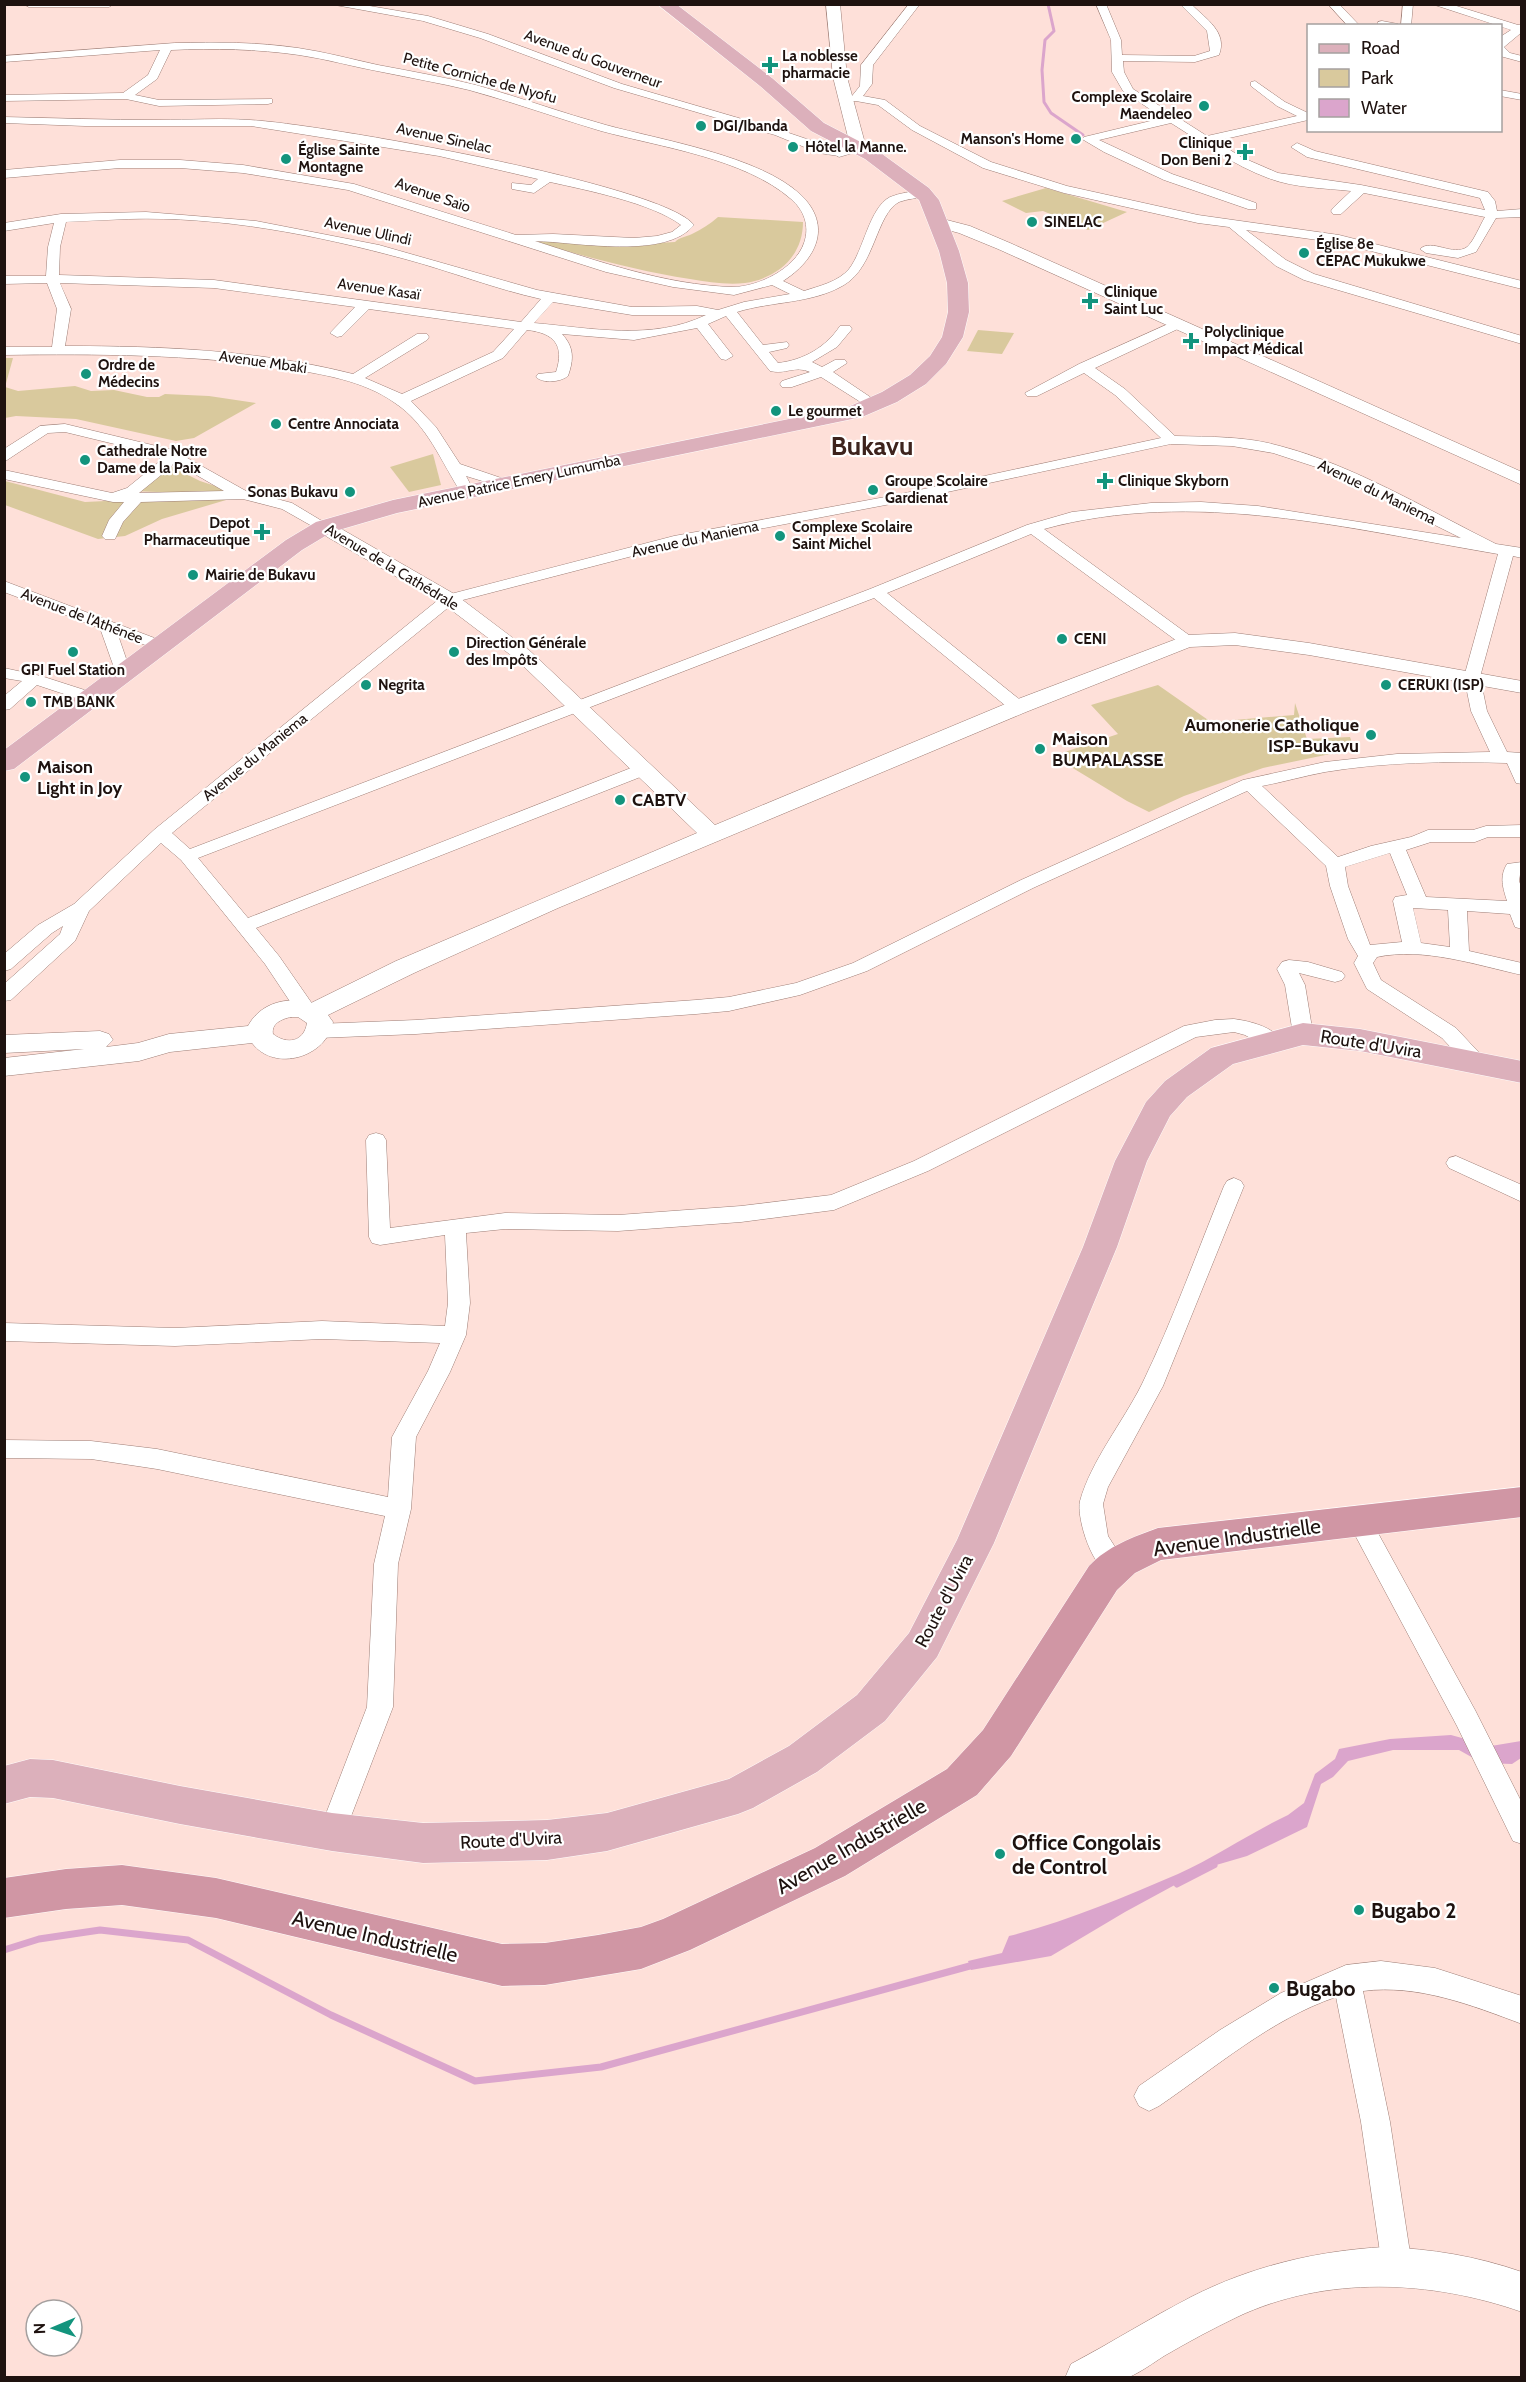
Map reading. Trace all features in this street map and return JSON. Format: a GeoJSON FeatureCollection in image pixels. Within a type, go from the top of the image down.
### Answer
{"type":"FeatureCollection","features":[{"type":"Feature","properties":{"kind":"highway","name":"Avenue Industrielle"},"geometry":{"type":"LineString","coordinates":[[4,1898],[66,1889],[122,1885],[216,1898],[502,1965],[544,1964],[641,1948],[746,1904],[830,1862],[962,1782],[997,1743],[1093,1592],[1114,1564],[1158,1544],[1521,1502]]}},
{"type":"Feature","properties":{"kind":"main road","name":"Avenue Patrice Emery Lumumba"},"geometry":{"type":"LineString","coordinates":[[4,763],[266,565],[324,526],[393,507],[467,491],[830,418],[875,405],[916,383],[950,347],[956,331],[958,287],[956,267],[928,198],[839,143],[665,4]]}},
{"type":"Feature","properties":{"kind":"main road","name":"Avenue Patrice Emery Lumumba"},"geometry":{"type":"LineString","coordinates":[[839,143],[858,170]]}},
{"type":"Feature","properties":{"kind":"main road"},"geometry":{"type":"LineString","coordinates":[[876,185],[894,200],[936,219]]}},
{"type":"Feature","properties":{"kind":"main road","name":"Route d'Uvira"},"geometry":{"type":"LineString","coordinates":[[4,1785],[30,1778],[52,1779],[332,1832],[423,1843],[547,1840],[607,1832],[738,1796],[803,1759],[871,1708],[923,1645],[975,1542],[1100,1247],[1131,1161],[1157,1110],[1176,1089],[1222,1056],[1288,1038],[1360,1040],[1521,1072]]}},
{"type":"Feature","properties":{"kind":"street"},"geometry":{"type":"LineString","coordinates":[[29,4],[109,4]]}},
{"type":"Feature","properties":{"kind":"street","name":"Avenue du Gouverneur"},"geometry":{"type":"LineString","coordinates":[[334,4],[394,12],[474,33],[618,86],[794,138],[824,150],[839,143]]}},
{"type":"Feature","properties":{"kind":"street"},"geometry":{"type":"LineString","coordinates":[[833,4],[836,45],[851,99],[850,121],[839,143]]}},
{"type":"Feature","properties":{"kind":"street"},"geometry":{"type":"LineString","coordinates":[[851,99],[867,84],[867,65],[915,4]]}},
{"type":"Feature","properties":{"kind":"street"},"geometry":{"type":"LineString","coordinates":[[1101,4],[1116,40],[1118,72],[1130,91],[1237,160],[1274,176],[1360,189],[1492,215],[1521,213]]}},
{"type":"Feature","properties":{"kind":"street"},"geometry":{"type":"LineString","coordinates":[[1116,58],[1195,59],[1215,53],[1217,36],[1211,27],[1185,4]]}},
{"type":"Feature","properties":{"kind":"street"},"geometry":{"type":"LineString","coordinates":[[1333,4],[1353,24]]}},
{"type":"Feature","properties":{"kind":"street"},"geometry":{"type":"LineString","coordinates":[[1402,24],[1408,4]]}},
{"type":"Feature","properties":{"kind":"street"},"geometry":{"type":"LineString","coordinates":[[1437,4],[1520,28]]}},
{"type":"Feature","properties":{"kind":"street"},"geometry":{"type":"LineString","coordinates":[[1382,24],[1419,24]]}},
{"type":"Feature","properties":{"kind":"street"},"geometry":{"type":"LineString","coordinates":[[1502,41],[1520,28]]}},
{"type":"Feature","properties":{"kind":"street"},"geometry":{"type":"LineString","coordinates":[[126,96],[153,77],[167,46]]}},
{"type":"Feature","properties":{"kind":"street","name":"Petite Corniche de Nyofu"},"geometry":{"type":"LineString","coordinates":[[4,59],[167,46],[245,46],[328,57],[474,89],[738,166],[780,185],[807,209],[812,229],[811,244],[798,265],[774,281]]}},
{"type":"Feature","properties":{"kind":"street"},"geometry":{"type":"LineString","coordinates":[[1502,50],[1506,55],[1521,59]]}},
{"type":"Feature","properties":{"kind":"street"},"geometry":{"type":"LineString","coordinates":[[1255,84],[1281,105],[1307,117]]}},
{"type":"Feature","properties":{"kind":"street"},"geometry":{"type":"LineString","coordinates":[[1502,93],[1521,97]]}},
{"type":"Feature","properties":{"kind":"street"},"geometry":{"type":"LineString","coordinates":[[4,98],[126,96],[159,104],[268,101]]}},
{"type":"Feature","properties":{"kind":"street"},"geometry":{"type":"LineString","coordinates":[[851,99],[881,102],[916,128],[987,165],[1107,200],[1232,224],[1458,254],[1472,249],[1492,215],[1489,201],[1484,195],[1476,192],[1311,154],[1297,147]]}},
{"type":"Feature","properties":{"kind":"street"},"geometry":{"type":"LineString","coordinates":[[192,121],[202,104]]}},
{"type":"Feature","properties":{"kind":"street"},"geometry":{"type":"LineString","coordinates":[[1204,140],[1267,128],[1307,117]]}},
{"type":"Feature","properties":{"kind":"street"},"geometry":{"type":"LineString","coordinates":[[1174,119],[1088,140],[1130,162],[1185,185],[1252,206]]}},
{"type":"Feature","properties":{"kind":"street","name":"Avenue Sinelac"},"geometry":{"type":"LineString","coordinates":[[4,120],[85,123],[192,121],[251,123],[384,142],[548,177],[623,196],[673,216],[688,225],[685,230],[674,236],[660,240],[609,242],[538,236],[513,239]]}},
{"type":"Feature","properties":{"kind":"street"},"geometry":{"type":"LineString","coordinates":[[171,177],[180,164]]}},
{"type":"Feature","properties":{"kind":"street","name":"Avenue Saïo"},"geometry":{"type":"LineString","coordinates":[[4,174],[85,166],[180,164],[243,169],[350,187],[407,203],[513,239],[673,283],[734,291],[774,281]]}},
{"type":"Feature","properties":{"kind":"street"},"geometry":{"type":"LineString","coordinates":[[1328,185],[1339,172],[1355,164]]}},
{"type":"Feature","properties":{"kind":"street"},"geometry":{"type":"LineString","coordinates":[[516,186],[534,189],[548,177]]}},
{"type":"Feature","properties":{"kind":"street"},"geometry":{"type":"LineString","coordinates":[[1337,211],[1360,189]]}},
{"type":"Feature","properties":{"kind":"street"},"geometry":{"type":"LineString","coordinates":[[894,200],[922,193]]}},
{"type":"Feature","properties":{"kind":"street","name":"Avenue Kasaï"},"geometry":{"type":"LineString","coordinates":[[4,280],[52,279],[214,284],[523,326],[634,336],[700,322],[744,306],[803,296],[839,284],[853,272],[864,255],[877,223],[894,200]]}},
{"type":"Feature","properties":{"kind":"street","name":"Avenue Ulindi"},"geometry":{"type":"LineString","coordinates":[[4,227],[61,218],[162,215],[239,224],[357,244],[408,256],[550,297],[632,312],[696,310],[724,312]]}},
{"type":"Feature","properties":{"kind":"street"},"geometry":{"type":"LineString","coordinates":[[134,232],[140,216]]}},
{"type":"Feature","properties":{"kind":"street"},"geometry":{"type":"LineString","coordinates":[[58,351],[64,309],[52,279],[54,247],[61,218]]}},
{"type":"Feature","properties":{"kind":"street"},"geometry":{"type":"LineString","coordinates":[[936,219],[1004,246],[1521,479]]}},
{"type":"Feature","properties":{"kind":"street"},"geometry":{"type":"LineString","coordinates":[[1232,224],[1281,263],[1309,277],[1521,340]]}},
{"type":"Feature","properties":{"kind":"street"},"geometry":{"type":"LineString","coordinates":[[1339,239],[1521,285]]}},
{"type":"Feature","properties":{"kind":"street"},"geometry":{"type":"LineString","coordinates":[[774,281],[803,296]]}},
{"type":"Feature","properties":{"kind":"street"},"geometry":{"type":"LineString","coordinates":[[734,291],[744,306]]}},
{"type":"Feature","properties":{"kind":"street"},"geometry":{"type":"LineString","coordinates":[[401,400],[498,355],[550,297]]}},
{"type":"Feature","properties":{"kind":"street"},"geometry":{"type":"LineString","coordinates":[[337,333],[366,304]]}},
{"type":"Feature","properties":{"kind":"street"},"geometry":{"type":"LineString","coordinates":[[724,312],[775,368],[802,363],[839,339],[844,329]]}},
{"type":"Feature","properties":{"kind":"street"},"geometry":{"type":"LineString","coordinates":[[700,322],[726,356]]}},
{"type":"Feature","properties":{"kind":"street"},"geometry":{"type":"LineString","coordinates":[[1032,393],[1177,324]]}},
{"type":"Feature","properties":{"kind":"street"},"geometry":{"type":"LineString","coordinates":[[543,377],[561,376],[567,349],[563,340],[549,328]]}},
{"type":"Feature","properties":{"kind":"street"},"geometry":{"type":"LineString","coordinates":[[355,378],[422,337]]}},
{"type":"Feature","properties":{"kind":"street"},"geometry":{"type":"LineString","coordinates":[[760,350],[782,345]]}},
{"type":"Feature","properties":{"kind":"street","name":"Avenue Mbaki"},"geometry":{"type":"LineString","coordinates":[[4,351],[188,352],[256,359],[355,378],[401,400],[436,435],[467,491]]}},
{"type":"Feature","properties":{"kind":"street"},"geometry":{"type":"LineString","coordinates":[[802,363],[823,372],[875,405]]}},
{"type":"Feature","properties":{"kind":"street"},"geometry":{"type":"LineString","coordinates":[[787,384],[823,372],[840,363]]}},
{"type":"Feature","properties":{"kind":"street"},"geometry":{"type":"LineString","coordinates":[[1084,368],[1120,392],[1172,440]]}},
{"type":"Feature","properties":{"kind":"street","name":"Avenue de la Cathédrale"},"geometry":{"type":"LineString","coordinates":[[7,452],[45,429],[65,428],[168,453],[243,495],[287,506],[324,526],[449,599],[523,655],[713,836]]}},
{"type":"Feature","properties":{"kind":"street"},"geometry":{"type":"LineString","coordinates":[[4,434],[27,439]]}},
{"type":"Feature","properties":{"kind":"street","name":"Avenue du Maniema"},"geometry":{"type":"LineString","coordinates":[[4,964],[45,928],[81,908],[161,833],[449,599],[674,541],[896,499],[1172,440],[1232,442],[1276,449],[1327,466],[1507,551]]}},
{"type":"Feature","properties":{"kind":"street"},"geometry":{"type":"LineString","coordinates":[[113,498],[132,491],[166,464],[168,453]]}},
{"type":"Feature","properties":{"kind":"street"},"geometry":{"type":"LineString","coordinates":[[454,467],[505,484]]}},
{"type":"Feature","properties":{"kind":"street","name":"Avenue de la Cathédrale"},"geometry":{"type":"LineString","coordinates":[[4,474],[113,498],[243,495]]}},
{"type":"Feature","properties":{"kind":"street"},"geometry":{"type":"LineString","coordinates":[[110,536],[110,530],[136,498]]}},
{"type":"Feature","properties":{"kind":"street"},"geometry":{"type":"LineString","coordinates":[[187,856],[876,592],[1032,528],[1097,512],[1151,507],[1201,506],[1258,510],[1507,551],[1472,677],[1479,711],[1512,757],[1521,779]]}},
{"type":"Feature","properties":{"kind":"street"},"geometry":{"type":"LineString","coordinates":[[1032,528],[1187,641]]}},
{"type":"Feature","properties":{"kind":"street","name":"Avenue de l'Athénée"},"geometry":{"type":"LineString","coordinates":[[4,586],[159,645]]}},
{"type":"Feature","properties":{"kind":"street"},"geometry":{"type":"LineString","coordinates":[[876,592],[1018,706]]}},
{"type":"Feature","properties":{"kind":"street"},"geometry":{"type":"LineString","coordinates":[[107,626],[123,674]]}},
{"type":"Feature","properties":{"kind":"street"},"geometry":{"type":"LineString","coordinates":[[312,1018],[457,943],[1018,706],[1187,641],[1235,639],[1320,650],[1521,687]]}},
{"type":"Feature","properties":{"kind":"street"},"geometry":{"type":"LineString","coordinates":[[4,673],[35,679],[91,698]]}},
{"type":"Feature","properties":{"kind":"street"},"geometry":{"type":"LineString","coordinates":[[4,705],[35,679]]}},
{"type":"Feature","properties":{"kind":"street"},"geometry":{"type":"LineString","coordinates":[[161,833],[187,856],[244,926],[312,1018],[309,1042],[289,1050],[269,1046],[262,1041],[259,1034],[263,1021],[287,1008],[312,1018],[428,1026],[696,1007],[741,1002],[800,989],[860,967],[1027,884],[1249,784],[1325,767],[1387,760],[1459,756],[1512,757]]}},
{"type":"Feature","properties":{"kind":"street"},"geometry":{"type":"LineString","coordinates":[[244,926],[642,770]]}},
{"type":"Feature","properties":{"kind":"street"},"geometry":{"type":"LineString","coordinates":[[1249,784],[1335,864],[1339,886],[1357,939],[1367,955]]}},
{"type":"Feature","properties":{"kind":"street"},"geometry":{"type":"LineString","coordinates":[[1335,864],[1377,850],[1434,836],[1475,836],[1486,832],[1521,831]]}},
{"type":"Feature","properties":{"kind":"street"},"geometry":{"type":"LineString","coordinates":[[1396,846],[1419,901]]}},
{"type":"Feature","properties":{"kind":"street"},"geometry":{"type":"LineString","coordinates":[[1520,915],[1513,897],[1510,876],[1513,868],[1521,868]]}},
{"type":"Feature","properties":{"kind":"street"},"geometry":{"type":"LineString","coordinates":[[1412,947],[1402,901],[1457,905],[1520,915]]}},
{"type":"Feature","properties":{"kind":"street"},"geometry":{"type":"LineString","coordinates":[[1457,905],[1460,956]]}},
{"type":"Feature","properties":{"kind":"street"},"geometry":{"type":"LineString","coordinates":[[4,995],[69,937],[81,908]]}},
{"type":"Feature","properties":{"kind":"street"},"geometry":{"type":"LineString","coordinates":[[1477,1063],[1449,1033],[1374,984],[1367,974],[1364,962],[1367,955],[1374,949],[1412,947],[1521,969]]}},
{"type":"Feature","properties":{"kind":"street"},"geometry":{"type":"LineString","coordinates":[[376,1140],[380,1237],[505,1221],[618,1223],[741,1214],[834,1202],[921,1166],[1191,1031],[1218,1025],[1252,1028],[1288,1038],[1295,985],[1287,969],[1289,966],[1308,968],[1335,976]]}},
{"type":"Feature","properties":{"kind":"street"},"geometry":{"type":"LineString","coordinates":[[4,1044],[140,1038],[169,1042],[259,1034]]}},
{"type":"Feature","properties":{"kind":"street"},"geometry":{"type":"LineString","coordinates":[[4,1067],[139,1052],[169,1042]]}},
{"type":"Feature","properties":{"kind":"street"},"geometry":{"type":"LineString","coordinates":[[1456,1163],[1521,1194]]}},
{"type":"Feature","properties":{"kind":"street"},"geometry":{"type":"LineString","coordinates":[[1114,1564],[1096,1539],[1091,1504],[1097,1486],[1152,1386],[1234,1186]]}},
{"type":"Feature","properties":{"kind":"street"},"geometry":{"type":"LineString","coordinates":[[332,1832],[380,1707],[386,1564],[399,1509],[404,1437],[439,1372],[455,1335],[459,1303],[455,1226]]}},
{"type":"Feature","properties":{"kind":"street"},"geometry":{"type":"LineString","coordinates":[[4,1332],[175,1337],[266,1334],[322,1329],[455,1335]]}},
{"type":"Feature","properties":{"kind":"street"},"geometry":{"type":"LineString","coordinates":[[4,1449],[91,1450],[157,1459],[399,1509]]}},
{"type":"Feature","properties":{"kind":"street"},"geometry":{"type":"LineString","coordinates":[[1359,1520],[1466,1718],[1521,1832]]}},
{"type":"Feature","properties":{"kind":"street"},"geometry":{"type":"LineString","coordinates":[[1149,2096],[1216,2050],[1315,1989],[1346,1980],[1381,1975],[1426,1981],[1489,1998],[1521,2010]]}},
{"type":"Feature","properties":{"kind":"street"},"geometry":{"type":"LineString","coordinates":[[1346,1980],[1356,2020],[1382,2158],[1397,2266]]}},
{"type":"Feature","properties":{"kind":"street"},"geometry":{"type":"LineString","coordinates":[[1085,2378],[1199,2315],[1246,2293],[1314,2272],[1397,2266],[1457,2273],[1521,2292]]}},
{"type":"Feature","properties":{"kind":"green space"},"geometry":{"type":"Polygon","coordinates":[[[1046,188],[1127,212],[1088,230],[1043,211],[1026,213],[1002,201],[1046,188]]]}},
{"type":"Feature","properties":{"kind":"green space"},"geometry":{"type":"Polygon","coordinates":[[[718,217],[803,222],[799,245],[793,255],[778,270],[757,280],[738,284],[651,272],[537,243],[540,240],[623,245],[675,242],[703,228],[718,217]]]}},
{"type":"Feature","properties":{"kind":"green space"},"geometry":{"type":"Polygon","coordinates":[[[978,330],[1014,333],[1002,354],[967,351],[978,330]]]}},
{"type":"Feature","properties":{"kind":"green space"},"geometry":{"type":"Polygon","coordinates":[[[5,358],[13,358],[5,387],[5,358]]]}},
{"type":"Feature","properties":{"kind":"green space"},"geometry":{"type":"Polygon","coordinates":[[[75,386],[91,391],[114,390],[147,397],[159,397],[165,394],[209,396],[256,403],[194,438],[176,441],[76,419],[16,416],[5,418],[5,387],[18,391],[75,386]]]}},
{"type":"Feature","properties":{"kind":"green space"},"geometry":{"type":"Polygon","coordinates":[[[433,454],[441,485],[409,492],[390,467],[433,454]]]}},
{"type":"Feature","properties":{"kind":"green space"},"geometry":{"type":"Polygon","coordinates":[[[166,464],[200,481],[243,495],[162,519],[125,536],[98,539],[5,505],[5,481],[85,502],[231,495],[132,491],[166,464]]]}},
{"type":"Feature","properties":{"kind":"green space"},"geometry":{"type":"Polygon","coordinates":[[[1158,685],[1211,722],[1294,715],[1295,703],[1307,739],[1350,737],[1354,749],[1263,768],[1184,796],[1149,812],[1053,756],[1118,734],[1091,705],[1158,685]]]}},
{"type":"Feature","properties":{"kind":"water"},"geometry":{"type":"Polygon","coordinates":[[[1451,1735],[1491,1746],[1521,1741],[1521,1758],[1512,1764],[1482,1763],[1459,1750],[1393,1750],[1348,1761],[1333,1777],[1321,1784],[1307,1827],[1247,1856],[1206,1868],[1051,1956],[971,1970],[968,1961],[1002,1953],[1009,1936],[1074,1916],[1178,1874],[1288,1815],[1304,1803],[1315,1774],[1335,1759],[1339,1749],[1390,1739],[1451,1735]]]}},
{"type":"Feature","properties":{"kind":"waterway"},"geometry":{"type":"LineString","coordinates":[[1048,4],[1054,31],[1045,40],[1042,70],[1044,102],[1051,113],[1083,135]]}},
{"type":"Feature","properties":{"kind":"waterway"},"geometry":{"type":"LineString","coordinates":[[1177,1884],[1214,1865]]}},
{"type":"Feature","properties":{"kind":"waterway"},"geometry":{"type":"LineString","coordinates":[[4,1950],[39,1939],[100,1930],[188,1940],[331,2015],[475,2081],[601,2067],[977,1964]]}},
{"type":"Feature","properties":{"kind":"place","name":"La noblesse pharmacie"},"geometry":{"type":"Point","coordinates":[770,65]}},
{"type":"Feature","properties":{"kind":"place","name":"Complexe Scolaire Maendeleo"},"geometry":{"type":"Point","coordinates":[1204,106]}},
{"type":"Feature","properties":{"kind":"place","name":"DGI/Ibanda"},"geometry":{"type":"Point","coordinates":[701,126]}},
{"type":"Feature","properties":{"kind":"place","name":"Manson's Home"},"geometry":{"type":"Point","coordinates":[1076,139]}},
{"type":"Feature","properties":{"kind":"place","name":"Hôtel la Manne."},"geometry":{"type":"Point","coordinates":[793,147]}},
{"type":"Feature","properties":{"kind":"place","name":"Clinique Don Beni 2"},"geometry":{"type":"Point","coordinates":[1245,152]}},
{"type":"Feature","properties":{"kind":"place","name":"Église Sainte Montagne"},"geometry":{"type":"Point","coordinates":[286,159]}},
{"type":"Feature","properties":{"kind":"place","name":"SINELAC"},"geometry":{"type":"Point","coordinates":[1032,222]}},
{"type":"Feature","properties":{"kind":"place","name":"Église 8e CEPAC Mukukwe"},"geometry":{"type":"Point","coordinates":[1304,253]}},
{"type":"Feature","properties":{"kind":"place","name":"Clinique Saint Luc"},"geometry":{"type":"Point","coordinates":[1090,301]}},
{"type":"Feature","properties":{"kind":"place","name":"Polyclinique Impact Médical"},"geometry":{"type":"Point","coordinates":[1191,341]}},
{"type":"Feature","properties":{"kind":"place","name":"Ordre de Médecins"},"geometry":{"type":"Point","coordinates":[86,374]}},
{"type":"Feature","properties":{"kind":"place","name":"Le gourmet"},"geometry":{"type":"Point","coordinates":[776,411]}},
{"type":"Feature","properties":{"kind":"place","name":"Centre Annociata"},"geometry":{"type":"Point","coordinates":[276,424]}},
{"type":"Feature","properties":{"kind":"place","name":"Cathedrale Notre Dame de la Paix"},"geometry":{"type":"Point","coordinates":[85,460]}},
{"type":"Feature","properties":{"kind":"place","name":"Clinique Skyborn"},"geometry":{"type":"Point","coordinates":[1105,481]}},
{"type":"Feature","properties":{"kind":"place","name":"Groupe Scolaire Gardienat"},"geometry":{"type":"Point","coordinates":[873,490]}},
{"type":"Feature","properties":{"kind":"place","name":"Sonas Bukavu"},"geometry":{"type":"Point","coordinates":[350,492]}},
{"type":"Feature","properties":{"kind":"place","name":"Depot Pharmaceutique"},"geometry":{"type":"Point","coordinates":[262,532]}},
{"type":"Feature","properties":{"kind":"place","name":"Complexe Scolaire Saint Michel"},"geometry":{"type":"Point","coordinates":[780,536]}},
{"type":"Feature","properties":{"kind":"place","name":"Mairie de Bukavu"},"geometry":{"type":"Point","coordinates":[193,575]}},
{"type":"Feature","properties":{"kind":"place","name":"CENI"},"geometry":{"type":"Point","coordinates":[1062,639]}},
{"type":"Feature","properties":{"kind":"place","name":"GPI Fuel Station"},"geometry":{"type":"Point","coordinates":[73,652]}},
{"type":"Feature","properties":{"kind":"place","name":"Direction Générale des Impôts"},"geometry":{"type":"Point","coordinates":[454,652]}},
{"type":"Feature","properties":{"kind":"place","name":"Negrita"},"geometry":{"type":"Point","coordinates":[366,685]}},
{"type":"Feature","properties":{"kind":"place","name":"CERUKI (ISP)"},"geometry":{"type":"Point","coordinates":[1386,685]}},
{"type":"Feature","properties":{"kind":"place","name":"TMB BANK"},"geometry":{"type":"Point","coordinates":[31,702]}},
{"type":"Feature","properties":{"kind":"place","name":"Aumonerie Catholique ISP-Bukavu"},"geometry":{"type":"Point","coordinates":[1371,735]}},
{"type":"Feature","properties":{"kind":"place","name":"Maison BUMPALASSE"},"geometry":{"type":"Point","coordinates":[1040,749]}},
{"type":"Feature","properties":{"kind":"place","name":"Maison Light in Joy"},"geometry":{"type":"Point","coordinates":[25,777]}},
{"type":"Feature","properties":{"kind":"place","name":"CABTV"},"geometry":{"type":"Point","coordinates":[620,800]}},
{"type":"Feature","properties":{"kind":"place","name":"Office Congolais de Control"},"geometry":{"type":"Point","coordinates":[1000,1854]}},
{"type":"Feature","properties":{"kind":"place","name":"Bugabo 2"},"geometry":{"type":"Point","coordinates":[1359,1910]}},
{"type":"Feature","properties":{"kind":"place","name":"Bugabo"},"geometry":{"type":"Point","coordinates":[1274,1988]}},
{"type":"Feature","properties":{"kind":"district","name":"Bukavu"},"geometry":{"type":"Point","coordinates":[872,446]}}]}
